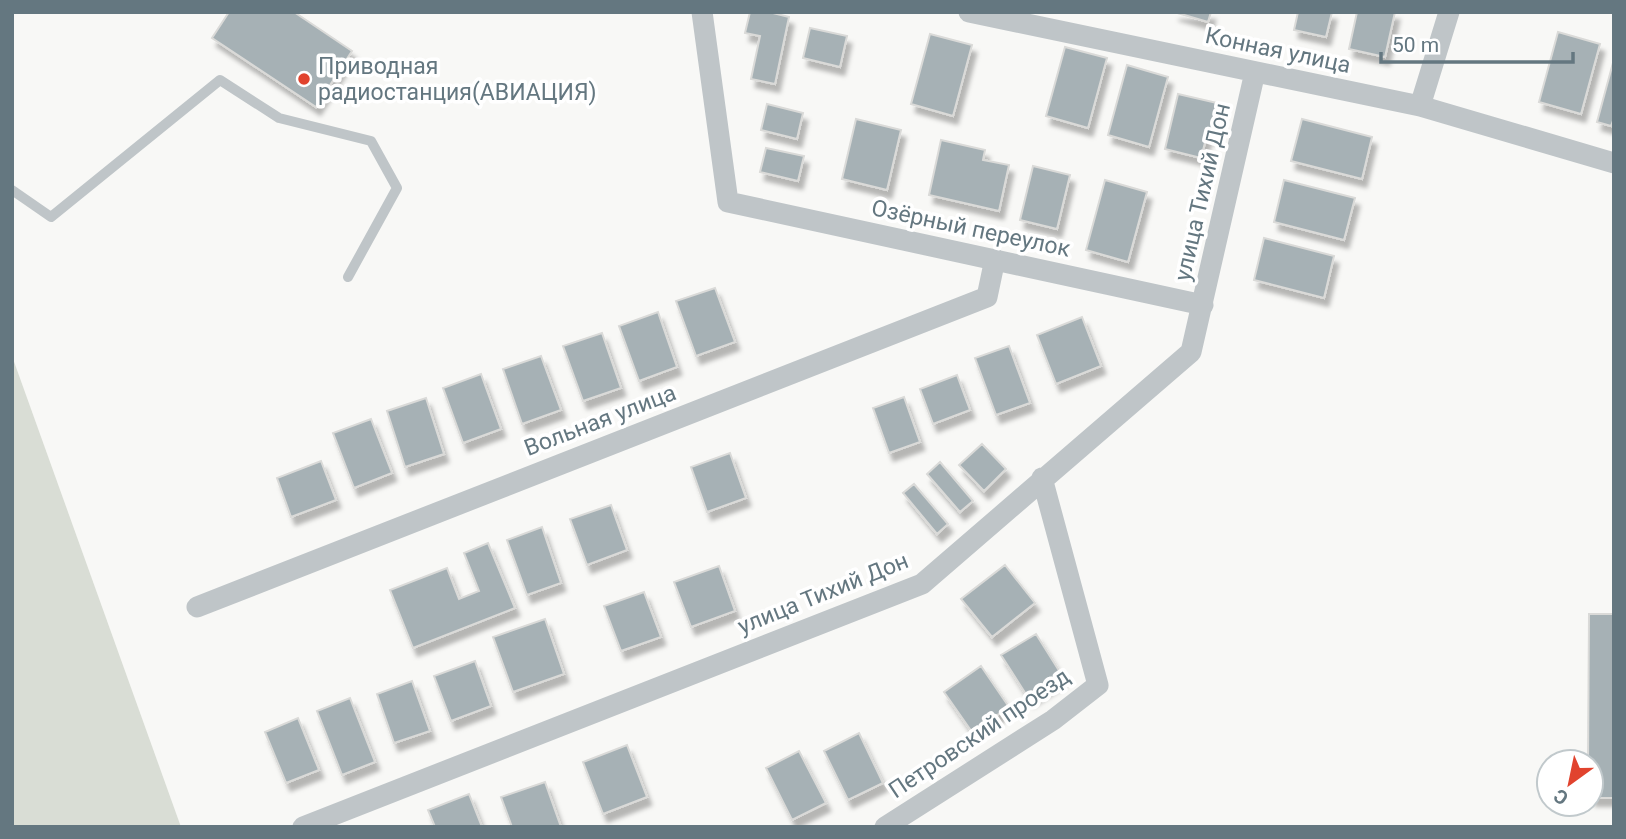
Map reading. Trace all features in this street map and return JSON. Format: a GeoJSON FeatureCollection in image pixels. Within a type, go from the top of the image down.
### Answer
{"type":"FeatureCollection","features":[{"type":"Feature","properties":{"kind":"street","name":"Озёрный переулок"},"geometry":{"type":"LineString","coordinates":[[702,12],[728,202],[1203,305]]}},
{"type":"Feature","properties":{"kind":"street","name":"Конная улица"},"geometry":{"type":"LineString","coordinates":[[969,12],[1420,106],[1614,163]]}},
{"type":"Feature","properties":{"kind":"street"},"geometry":{"type":"LineString","coordinates":[[1420,106],[1449,12]]}},
{"type":"Feature","properties":{"kind":"street","name":"улица Тихий Дон"},"geometry":{"type":"LineString","coordinates":[[303,827],[922,584],[1191,352],[1255,72]]}},
{"type":"Feature","properties":{"kind":"street","name":"Вольная улица"},"geometry":{"type":"LineString","coordinates":[[197,607],[987,296],[995,260]]}},
{"type":"Feature","properties":{"kind":"street","name":"Петровский проезд"},"geometry":{"type":"LineString","coordinates":[[885,827],[1053,720],[1098,685],[1042,478]]}},
{"type":"Feature","properties":{"kind":"lane"},"geometry":{"type":"LineString","coordinates":[[12,190],[51,217],[220,80],[279,118],[371,141],[397,188],[348,277]]}},
{"type":"Feature","properties":{"kind":"shaded area"},"geometry":{"type":"Polygon","coordinates":[[[12,356],[181,827],[12,827],[12,356]]]}},
{"type":"Feature","properties":{"kind":"building","name":"Приводная радиостанция(АВИАЦИЯ)"},"geometry":{"type":"Polygon","coordinates":[[[229,12],[294,12],[352,51],[316,107],[212,38],[229,12]]]}},
{"type":"Feature","properties":{"kind":"building"},"geometry":{"type":"Polygon","coordinates":[[[750,12],[769,12],[789,17],[775,84],[751,79],[760,36],[745,33],[750,12]]]}},
{"type":"Feature","properties":{"kind":"building"},"geometry":{"type":"Polygon","coordinates":[[[1174,12],[1211,12],[1208,22],[1174,12]]]}},
{"type":"Feature","properties":{"kind":"building"},"geometry":{"type":"Polygon","coordinates":[[[1298,12],[1332,12],[1326,37],[1294,30],[1298,12]]]}},
{"type":"Feature","properties":{"kind":"building"},"geometry":{"type":"Polygon","coordinates":[[[1357,12],[1395,12],[1385,57],[1349,49],[1357,12]]]}},
{"type":"Feature","properties":{"kind":"building"},"geometry":{"type":"Polygon","coordinates":[[[810,28],[847,36],[840,67],[803,58],[810,28]]]}},
{"type":"Feature","properties":{"kind":"building"},"geometry":{"type":"Polygon","coordinates":[[[1558,32],[1600,44],[1581,114],[1539,102],[1558,32]]]}},
{"type":"Feature","properties":{"kind":"building"},"geometry":{"type":"Polygon","coordinates":[[[930,34],[972,45],[953,116],[911,104],[930,34]]]}},
{"type":"Feature","properties":{"kind":"building"},"geometry":{"type":"Polygon","coordinates":[[[1065,47],[1107,58],[1088,128],[1046,116],[1065,47]]]}},
{"type":"Feature","properties":{"kind":"building"},"geometry":{"type":"Polygon","coordinates":[[[1614,59],[1614,118],[1611,126],[1597,122],[1614,59]]]}},
{"type":"Feature","properties":{"kind":"building"},"geometry":{"type":"Polygon","coordinates":[[[1127,65],[1168,77],[1149,147],[1108,135],[1127,65]]]}},
{"type":"Feature","properties":{"kind":"building"},"geometry":{"type":"Polygon","coordinates":[[[1178,94],[1217,103],[1213,120],[1219,122],[1216,137],[1207,135],[1201,158],[1165,149],[1178,94]]]}},
{"type":"Feature","properties":{"kind":"building"},"geometry":{"type":"Polygon","coordinates":[[[767,104],[803,113],[797,139],[761,130],[767,104]]]}},
{"type":"Feature","properties":{"kind":"building"},"geometry":{"type":"Polygon","coordinates":[[[856,119],[901,130],[887,190],[842,179],[856,119]]]}},
{"type":"Feature","properties":{"kind":"building"},"geometry":{"type":"Polygon","coordinates":[[[1302,119],[1372,137],[1362,179],[1291,161],[1302,119]]]}},
{"type":"Feature","properties":{"kind":"building"},"geometry":{"type":"Polygon","coordinates":[[[941,140],[985,150],[983,160],[1009,165],[999,211],[929,195],[941,140]]]}},
{"type":"Feature","properties":{"kind":"building"},"geometry":{"type":"Polygon","coordinates":[[[766,148],[804,156],[798,181],[760,172],[766,148]]]}},
{"type":"Feature","properties":{"kind":"building"},"geometry":{"type":"Polygon","coordinates":[[[1033,166],[1070,175],[1057,229],[1020,220],[1033,166]]]}},
{"type":"Feature","properties":{"kind":"building"},"geometry":{"type":"Polygon","coordinates":[[[1105,180],[1147,192],[1128,262],[1086,250],[1105,180]]]}},
{"type":"Feature","properties":{"kind":"building"},"geometry":{"type":"Polygon","coordinates":[[[1284,180],[1355,198],[1344,240],[1274,222],[1284,180]]]}},
{"type":"Feature","properties":{"kind":"building"},"geometry":{"type":"Polygon","coordinates":[[[1264,238],[1334,256],[1324,298],[1254,280],[1264,238]]]}},
{"type":"Feature","properties":{"kind":"building"},"geometry":{"type":"Polygon","coordinates":[[[715,288],[735,342],[696,356],[676,301],[715,288]]]}},
{"type":"Feature","properties":{"kind":"building"},"geometry":{"type":"Polygon","coordinates":[[[658,312],[677,367],[639,381],[619,326],[658,312]]]}},
{"type":"Feature","properties":{"kind":"building"},"geometry":{"type":"Polygon","coordinates":[[[1082,317],[1101,366],[1056,384],[1037,335],[1082,317]]]}},
{"type":"Feature","properties":{"kind":"building"},"geometry":{"type":"Polygon","coordinates":[[[602,333],[621,388],[583,401],[563,346],[602,333]]]}},
{"type":"Feature","properties":{"kind":"building"},"geometry":{"type":"Polygon","coordinates":[[[1009,346],[1030,403],[996,415],[975,358],[1009,346]]]}},
{"type":"Feature","properties":{"kind":"building"},"geometry":{"type":"Polygon","coordinates":[[[541,356],[561,410],[522,424],[503,369],[541,356]]]}},
{"type":"Feature","properties":{"kind":"building"},"geometry":{"type":"Polygon","coordinates":[[[481,374],[501,429],[463,443],[443,388],[481,374]]]}},
{"type":"Feature","properties":{"kind":"building"},"geometry":{"type":"Polygon","coordinates":[[[957,375],[970,410],[933,424],[920,389],[957,375]]]}},
{"type":"Feature","properties":{"kind":"building"},"geometry":{"type":"Polygon","coordinates":[[[904,397],[920,442],[889,453],[873,408],[904,397]]]}},
{"type":"Feature","properties":{"kind":"building"},"geometry":{"type":"Polygon","coordinates":[[[426,398],[444,454],[405,467],[387,411],[426,398]]]}},
{"type":"Feature","properties":{"kind":"building"},"geometry":{"type":"Polygon","coordinates":[[[371,419],[392,473],[354,488],[333,433],[371,419]]]}},
{"type":"Feature","properties":{"kind":"building"},"geometry":{"type":"Polygon","coordinates":[[[982,444],[1006,469],[984,491],[959,465],[982,444]]]}},
{"type":"Feature","properties":{"kind":"building"},"geometry":{"type":"Polygon","coordinates":[[[730,453],[746,498],[707,512],[691,467],[730,453]]]}},
{"type":"Feature","properties":{"kind":"building"},"geometry":{"type":"Polygon","coordinates":[[[321,461],[336,500],[291,517],[277,478],[321,461]]]}},
{"type":"Feature","properties":{"kind":"building"},"geometry":{"type":"Polygon","coordinates":[[[940,462],[973,501],[960,512],[927,474],[940,462]]]}},
{"type":"Feature","properties":{"kind":"building"},"geometry":{"type":"Polygon","coordinates":[[[914,484],[948,524],[937,534],[903,493],[914,484]]]}},
{"type":"Feature","properties":{"kind":"building"},"geometry":{"type":"Polygon","coordinates":[[[611,505],[627,550],[587,565],[570,519],[611,505]]]}},
{"type":"Feature","properties":{"kind":"building"},"geometry":{"type":"Polygon","coordinates":[[[542,527],[561,583],[527,595],[507,540],[542,527]]]}},
{"type":"Feature","properties":{"kind":"building"},"geometry":{"type":"Polygon","coordinates":[[[488,543],[515,608],[413,648],[390,590],[447,568],[459,599],[479,591],[464,553],[488,543]]]}},
{"type":"Feature","properties":{"kind":"building"},"geometry":{"type":"Polygon","coordinates":[[[1005,565],[1035,603],[992,637],[961,599],[1005,565]]]}},
{"type":"Feature","properties":{"kind":"building"},"geometry":{"type":"Polygon","coordinates":[[[719,566],[735,611],[691,627],[674,582],[719,566]]]}},
{"type":"Feature","properties":{"kind":"building"},"geometry":{"type":"Polygon","coordinates":[[[644,592],[661,637],[621,651],[604,606],[644,592]]]}},
{"type":"Feature","properties":{"kind":"building"},"geometry":{"type":"Polygon","coordinates":[[[1589,614],[1614,614],[1614,798],[1605,798],[1605,748],[1588,748],[1589,614]]]}},
{"type":"Feature","properties":{"kind":"building"},"geometry":{"type":"Polygon","coordinates":[[[545,619],[564,674],[513,692],[493,637],[545,619]]]}},
{"type":"Feature","properties":{"kind":"building"},"geometry":{"type":"Polygon","coordinates":[[[1036,634],[1063,677],[1029,699],[1001,655],[1036,634]]]}},
{"type":"Feature","properties":{"kind":"building"},"geometry":{"type":"Polygon","coordinates":[[[475,661],[491,706],[451,721],[434,676],[475,661]]]}},
{"type":"Feature","properties":{"kind":"building"},"geometry":{"type":"Polygon","coordinates":[[[981,666],[1009,707],[972,732],[944,692],[981,666]]]}},
{"type":"Feature","properties":{"kind":"building"},"geometry":{"type":"Polygon","coordinates":[[[412,681],[430,731],[394,743],[377,694],[412,681]]]}},
{"type":"Feature","properties":{"kind":"building"},"geometry":{"type":"Polygon","coordinates":[[[350,698],[375,762],[342,775],[317,711],[350,698]]]}},
{"type":"Feature","properties":{"kind":"building"},"geometry":{"type":"Polygon","coordinates":[[[298,718],[319,770],[286,783],[265,732],[298,718]]]}},
{"type":"Feature","properties":{"kind":"building"},"geometry":{"type":"Polygon","coordinates":[[[859,733],[883,783],[848,800],[824,751],[859,733]]]}},
{"type":"Feature","properties":{"kind":"building"},"geometry":{"type":"Polygon","coordinates":[[[627,745],[647,797],[603,814],[583,762],[627,745]]]}},
{"type":"Feature","properties":{"kind":"building"},"geometry":{"type":"Polygon","coordinates":[[[799,751],[826,803],[792,820],[766,768],[799,751]]]}},
{"type":"Feature","properties":{"kind":"building"},"geometry":{"type":"Polygon","coordinates":[[[545,782],[561,827],[512,827],[501,797],[545,782]]]}},
{"type":"Feature","properties":{"kind":"building"},"geometry":{"type":"Polygon","coordinates":[[[469,794],[482,827],[435,827],[428,810],[469,794]]]}},
{"type":"Feature","properties":{"kind":"place","name":"Приводная радиостанция(АВИАЦИЯ)"},"geometry":{"type":"Point","coordinates":[304,79]}}]}
